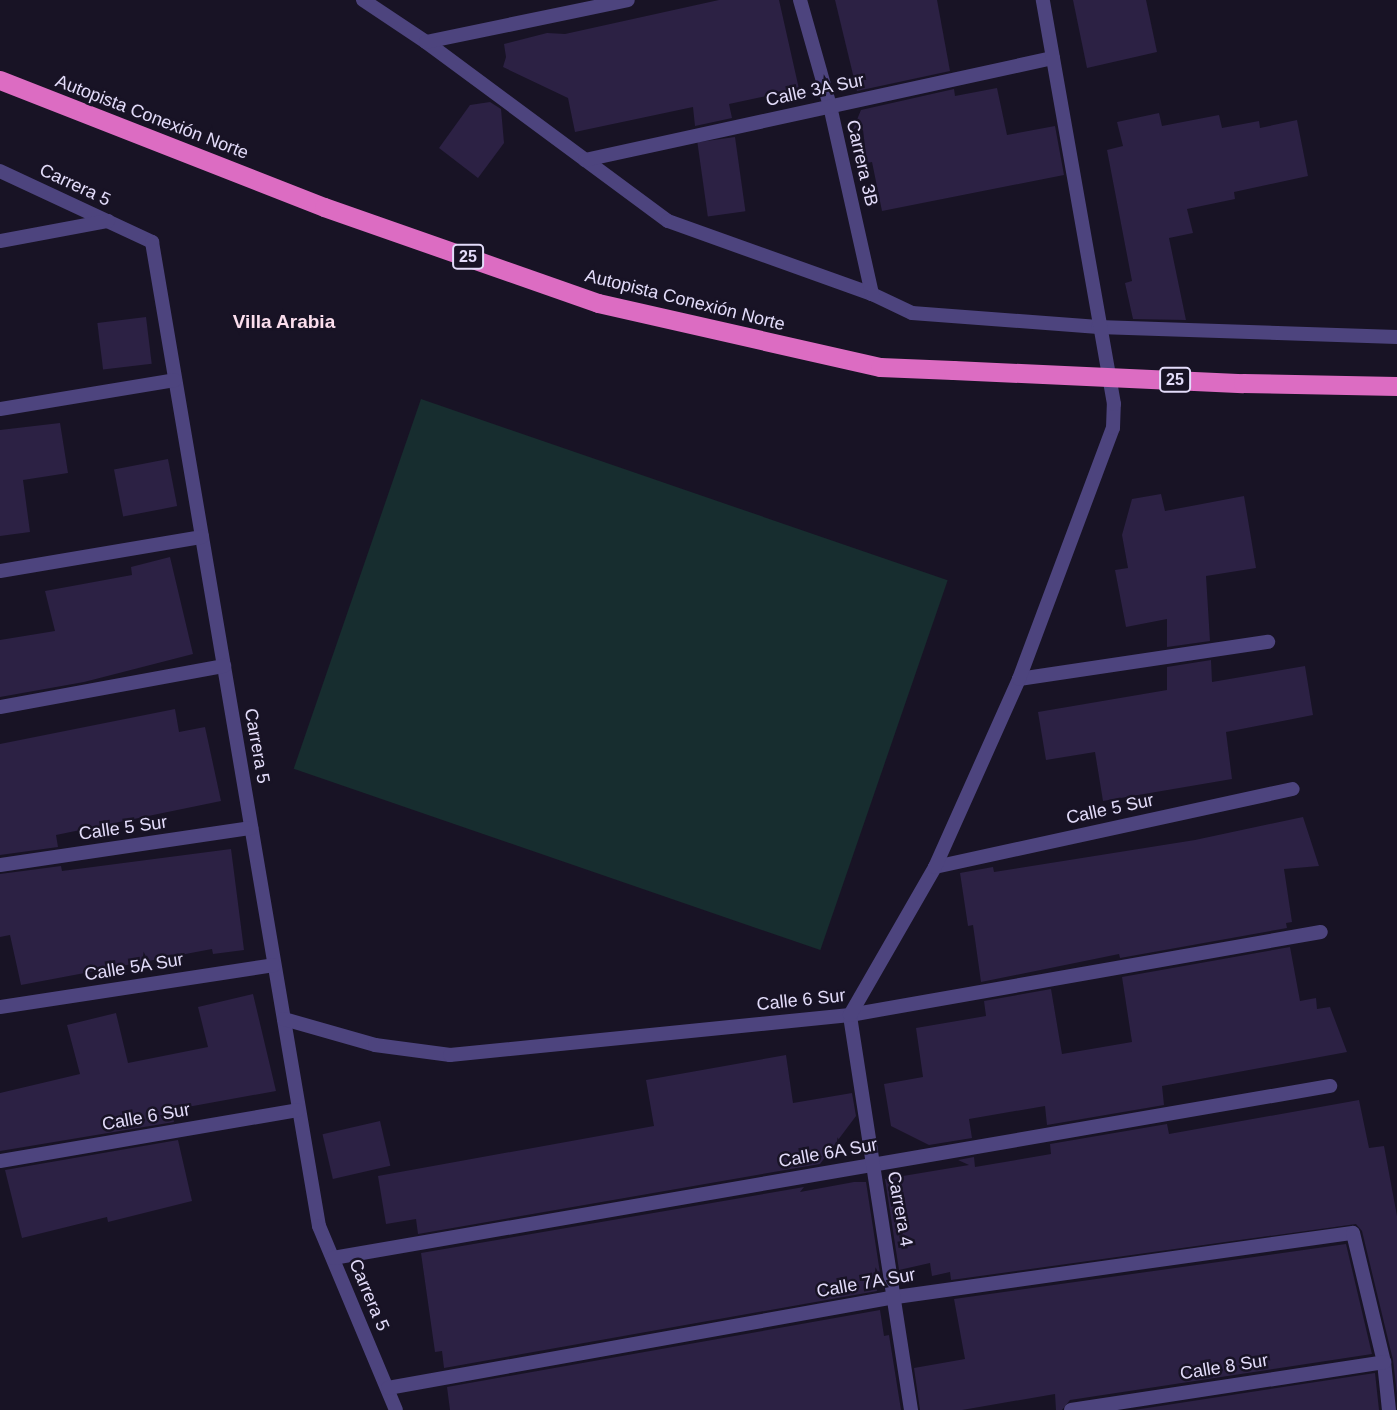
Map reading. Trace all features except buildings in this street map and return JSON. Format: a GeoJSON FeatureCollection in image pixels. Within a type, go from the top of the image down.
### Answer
{"type":"FeatureCollection","features":[{"type":"Feature","properties":{"kind":"highway","name":"Autopista Conexión Norte"},"geometry":{"type":"LineString","coordinates":[[0,79],[324,207],[598,303],[880,367],[1243,383],[1397,386]]}},
{"type":"Feature","properties":{"kind":"street"},"geometry":{"type":"LineString","coordinates":[[363,0],[426,42],[668,221],[872,294],[912,313],[1098,327],[1397,337]]}},
{"type":"Feature","properties":{"kind":"street"},"geometry":{"type":"LineString","coordinates":[[426,42],[628,0]]}},
{"type":"Feature","properties":{"kind":"street","name":"Carrera 3B"},"geometry":{"type":"LineString","coordinates":[[800,0],[830,107],[872,294]]}},
{"type":"Feature","properties":{"kind":"street"},"geometry":{"type":"LineString","coordinates":[[849,1014],[935,867],[1019,679],[1112,428],[1114,404],[1098,327],[1043,0]]}},
{"type":"Feature","properties":{"kind":"street","name":"Calle 3A Sur"},"geometry":{"type":"LineString","coordinates":[[585,160],[1053,58]]}},
{"type":"Feature","properties":{"kind":"street","name":"Carrera 5"},"geometry":{"type":"LineString","coordinates":[[0,171],[152,242],[319,1226],[396,1410]]}},
{"type":"Feature","properties":{"kind":"street"},"geometry":{"type":"LineString","coordinates":[[0,242],[108,221]]}},
{"type":"Feature","properties":{"kind":"street"},"geometry":{"type":"LineString","coordinates":[[0,409],[175,380]]}},
{"type":"Feature","properties":{"kind":"street"},"geometry":{"type":"LineString","coordinates":[[0,571],[202,537]]}},
{"type":"Feature","properties":{"kind":"street"},"geometry":{"type":"LineString","coordinates":[[1019,679],[1268,642]]}},
{"type":"Feature","properties":{"kind":"street"},"geometry":{"type":"LineString","coordinates":[[0,706],[224,666]]}},
{"type":"Feature","properties":{"kind":"street","name":"Calle 5 Sur"},"geometry":{"type":"LineString","coordinates":[[935,867],[1293,789]]}},
{"type":"Feature","properties":{"kind":"street","name":"Calle 5 Sur"},"geometry":{"type":"LineString","coordinates":[[0,865],[251,828]]}},
{"type":"Feature","properties":{"kind":"street","name":"Calle 6 Sur"},"geometry":{"type":"LineString","coordinates":[[284,1019],[375,1045],[450,1055],[849,1014],[1321,932]]}},
{"type":"Feature","properties":{"kind":"street","name":"Calle 5A Sur"},"geometry":{"type":"LineString","coordinates":[[0,1007],[274,965]]}},
{"type":"Feature","properties":{"kind":"street","name":"Carrera 4"},"geometry":{"type":"LineString","coordinates":[[849,1014],[896,1297],[911,1410]]}},
{"type":"Feature","properties":{"kind":"street","name":"Calle 6A Sur"},"geometry":{"type":"LineString","coordinates":[[332,1258],[1331,1086]]}},
{"type":"Feature","properties":{"kind":"street","name":"Calle 6 Sur"},"geometry":{"type":"LineString","coordinates":[[0,1161],[298,1110]]}},
{"type":"Feature","properties":{"kind":"street","name":"Calle 7A Sur"},"geometry":{"type":"LineString","coordinates":[[388,1388],[896,1297],[1353,1233],[1384,1362]]}},
{"type":"Feature","properties":{"kind":"street"},"geometry":{"type":"LineString","coordinates":[[1384,1362],[1389,1410]]}},
{"type":"Feature","properties":{"kind":"street","name":"Calle 8 Sur"},"geometry":{"type":"LineString","coordinates":[[1070,1410],[1384,1362]]}},
{"type":"Feature","properties":{"kind":"green space"},"geometry":{"type":"Polygon","coordinates":[[[421,399],[948,580],[820,950],[294,769],[421,399]]]}},
{"type":"Feature","properties":{"kind":"district","name":"Villa Arabia"},"geometry":{"type":"Point","coordinates":[284,322]}}]}
